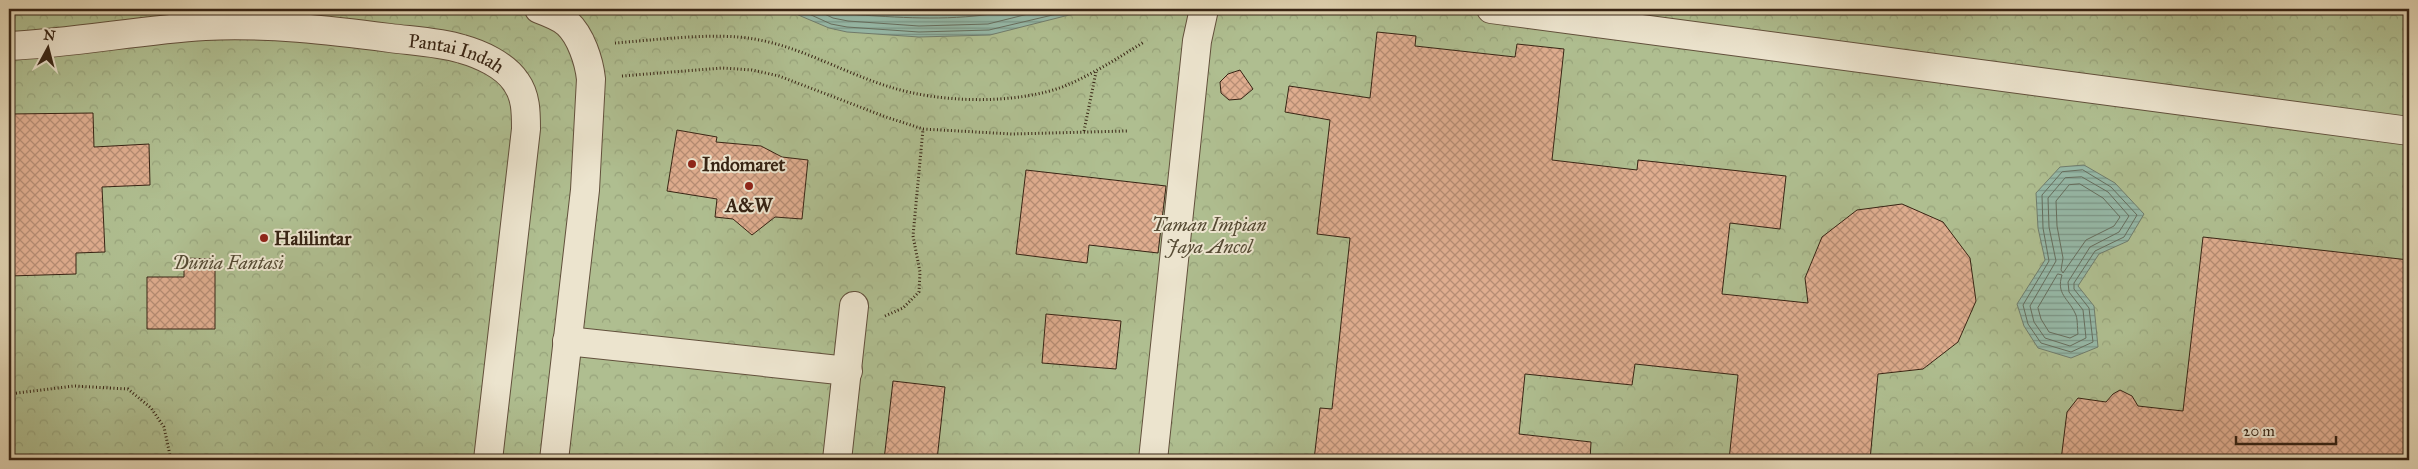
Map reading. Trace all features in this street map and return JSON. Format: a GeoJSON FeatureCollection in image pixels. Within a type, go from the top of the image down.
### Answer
{"type":"FeatureCollection","features":[{"type":"Feature","properties":{"kind":"street"},"geometry":{"type":"LineString","coordinates":[[539,9],[566,22],[582,46],[592,79],[584,190],[554,460]]}},
{"type":"Feature","properties":{"kind":"street"},"geometry":{"type":"LineString","coordinates":[[1153,460],[1197,41],[1204,9]]}},
{"type":"Feature","properties":{"kind":"street"},"geometry":{"type":"LineString","coordinates":[[1491,9],[2409,131]]}},
{"type":"Feature","properties":{"kind":"street","name":"Pantai Indah"},"geometry":{"type":"LineString","coordinates":[[9,46],[59,44],[205,26],[266,26],[340,31],[437,44],[483,56],[500,67],[516,81],[525,102],[526,129],[488,460]]}},
{"type":"Feature","properties":{"kind":"street"},"geometry":{"type":"LineString","coordinates":[[837,460],[853,319]]}},
{"type":"Feature","properties":{"kind":"street"},"geometry":{"type":"LineString","coordinates":[[567,341],[848,370]]}},
{"type":"Feature","properties":{"kind":"path"},"geometry":{"type":"LineString","coordinates":[[582,46],[678,38],[753,39],[782,46],[890,88],[956,100],[1016,98],[1063,86],[1096,72],[1144,42]]}},
{"type":"Feature","properties":{"kind":"path"},"geometry":{"type":"LineString","coordinates":[[592,79],[722,68],[752,70],[779,76],[886,117],[923,129],[1012,134],[1127,131]]}},
{"type":"Feature","properties":{"kind":"path"},"geometry":{"type":"LineString","coordinates":[[1084,131],[1096,72]]}},
{"type":"Feature","properties":{"kind":"path"},"geometry":{"type":"LineString","coordinates":[[853,319],[904,308],[919,292],[920,272],[914,236],[923,129]]}},
{"type":"Feature","properties":{"kind":"path"},"geometry":{"type":"LineString","coordinates":[[9,394],[74,386],[128,389],[151,408],[164,426],[171,460]]}},
{"type":"Feature","properties":{"kind":"green space","name":"Taman Impian Jaya Ancol"},"geometry":{"type":"Polygon","coordinates":[[[9,9],[2409,9],[2409,460],[9,460],[9,9]]]}},
{"type":"Feature","properties":{"kind":"water"},"geometry":{"type":"Polygon","coordinates":[[[784,9],[1158,9],[1148,14],[1105,10],[1069,15],[990,35],[919,37],[847,32],[829,28],[784,9]]]}},
{"type":"Feature","properties":{"kind":"water"},"geometry":{"type":"Polygon","coordinates":[[[2084,165],[2115,183],[2144,214],[2128,241],[2099,254],[2078,286],[2094,306],[2098,347],[2071,358],[2038,348],[2024,326],[2017,304],[2045,260],[2038,228],[2036,193],[2060,167],[2084,165]]]}},
{"type":"Feature","properties":{"kind":"building"},"geometry":{"type":"Polygon","coordinates":[[[1377,32],[1416,36],[1415,46],[1515,57],[1517,44],[1564,49],[1552,160],[1637,170],[1638,160],[1786,176],[1780,229],[1730,223],[1722,294],[1808,303],[1805,278],[1822,237],[1857,210],[1902,204],[1943,222],[1970,258],[1976,301],[1958,342],[1923,369],[1878,374],[1870,460],[1729,460],[1738,375],[1635,364],[1632,385],[1525,374],[1519,434],[1591,442],[1590,460],[1314,460],[1320,408],[1332,409],[1350,238],[1317,234],[1330,120],[1285,112],[1289,86],[1370,98],[1377,32]]]}},
{"type":"Feature","properties":{"kind":"building"},"geometry":{"type":"Polygon","coordinates":[[[1240,70],[1253,89],[1241,99],[1229,100],[1221,93],[1220,82],[1228,74],[1240,70]]]}},
{"type":"Feature","properties":{"kind":"building"},"geometry":{"type":"Polygon","coordinates":[[[93,113],[94,147],[149,144],[150,185],[102,187],[105,252],[76,253],[76,274],[9,276],[9,114],[93,113]]]}},
{"type":"Feature","properties":{"kind":"building"},"geometry":{"type":"Polygon","coordinates":[[[677,130],[717,137],[716,142],[761,146],[782,157],[808,160],[802,219],[775,217],[752,235],[733,219],[715,217],[717,199],[667,191],[677,130]]]}},
{"type":"Feature","properties":{"kind":"building"},"geometry":{"type":"Polygon","coordinates":[[[1026,170],[1166,186],[1158,253],[1089,245],[1087,263],[1016,254],[1026,170]]]}},
{"type":"Feature","properties":{"kind":"building"},"geometry":{"type":"Polygon","coordinates":[[[2203,237],[2409,260],[2409,460],[2061,460],[2067,412],[2078,398],[2106,402],[2113,394],[2120,390],[2132,396],[2138,406],[2183,411],[2203,237]]]}},
{"type":"Feature","properties":{"kind":"building"},"geometry":{"type":"Polygon","coordinates":[[[184,258],[215,259],[215,329],[147,329],[147,277],[184,277],[184,258]]]}},
{"type":"Feature","properties":{"kind":"building"},"geometry":{"type":"Polygon","coordinates":[[[1046,314],[1121,321],[1116,369],[1042,363],[1046,314]]]}},
{"type":"Feature","properties":{"kind":"building"},"geometry":{"type":"Polygon","coordinates":[[[893,381],[945,387],[937,460],[884,460],[893,381]]]}},
{"type":"Feature","properties":{"kind":"place","name":"Indomaret"},"geometry":{"type":"Point","coordinates":[692,164]}},
{"type":"Feature","properties":{"kind":"place","name":"A&W"},"geometry":{"type":"Point","coordinates":[749,186]}},
{"type":"Feature","properties":{"kind":"place","name":"Halilintar"},"geometry":{"type":"Point","coordinates":[264,238]}},
{"type":"Feature","properties":{"kind":"park label","name":"Dunia Fantasi"},"geometry":{"type":"Point","coordinates":[228,262]}}]}
